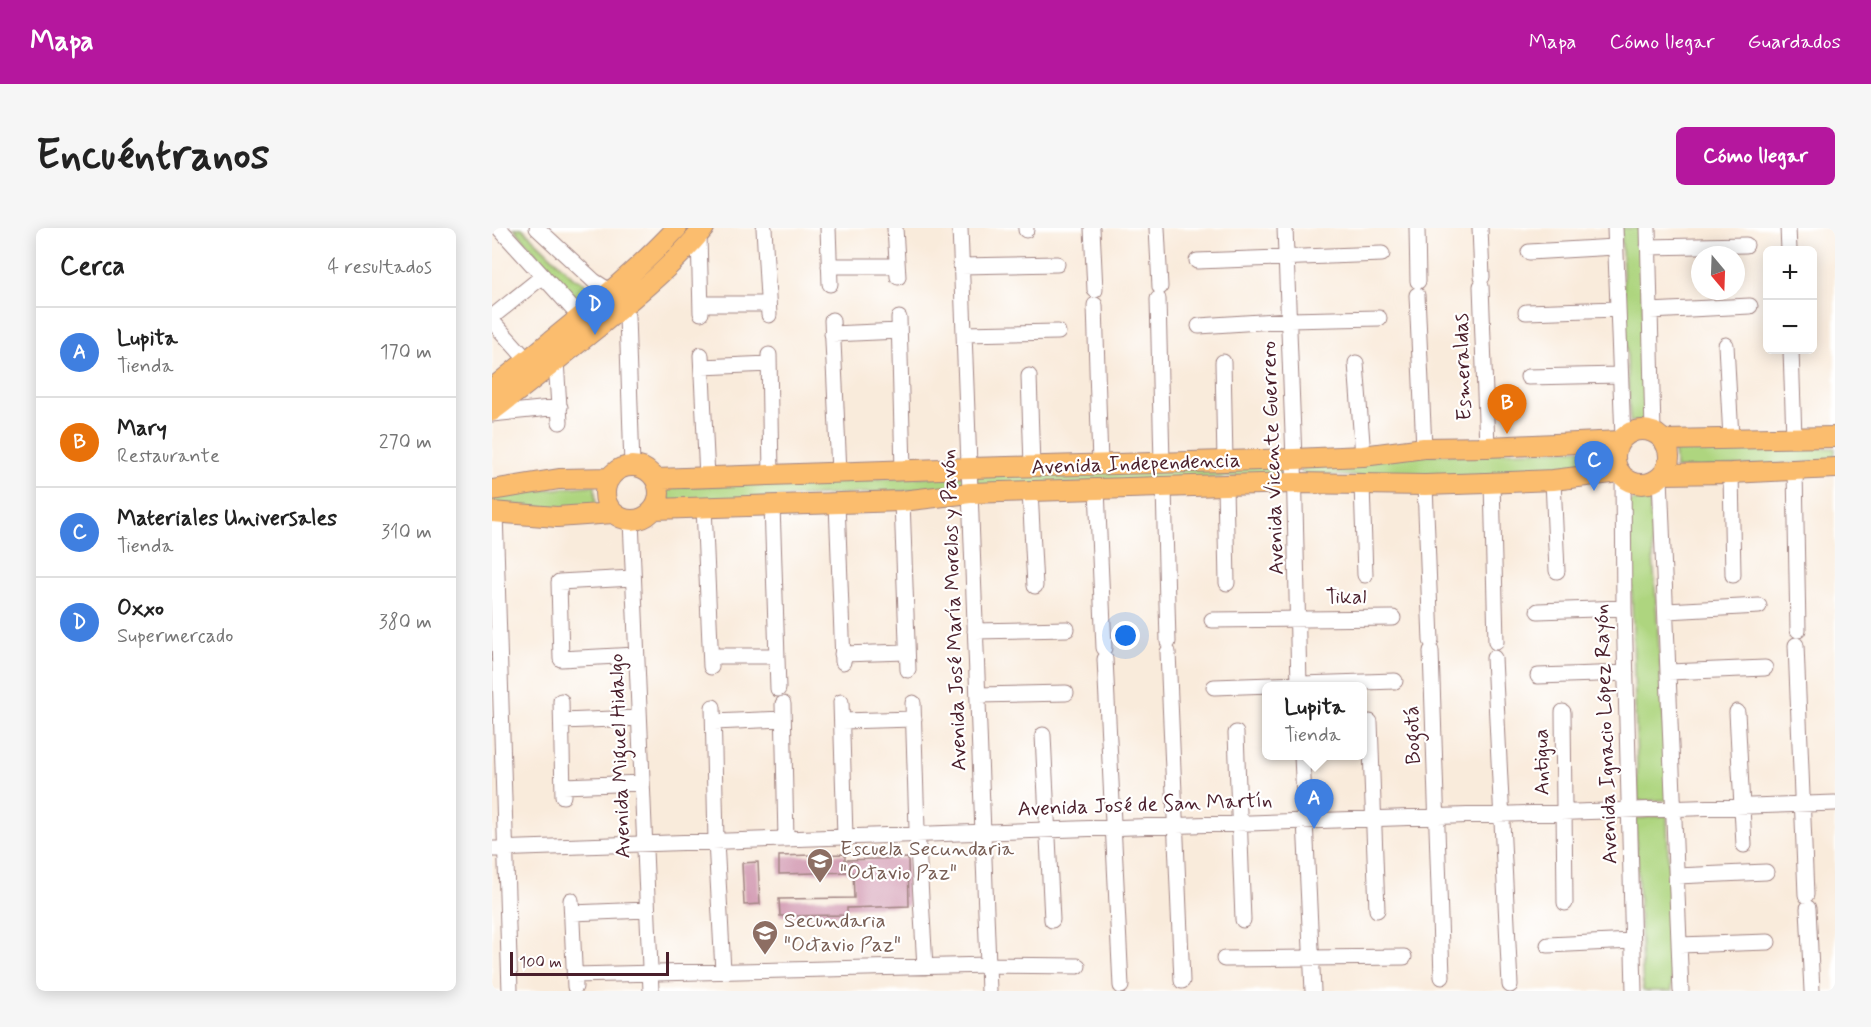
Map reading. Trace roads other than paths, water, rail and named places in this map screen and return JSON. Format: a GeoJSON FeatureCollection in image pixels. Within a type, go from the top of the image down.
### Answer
{"type":"FeatureCollection","features":[{"type":"Feature","properties":{"kind":"main road"},"geometry":{"type":"LineString","coordinates":[[492,412],[556,361],[617,299],[648,259],[677,228]]}},
{"type":"Feature","properties":{"kind":"main road"},"geometry":{"type":"LineString","coordinates":[[492,389],[580,317],[662,273],[701,231]]}},
{"type":"Feature","properties":{"kind":"main road"},"geometry":{"type":"LineString","coordinates":[[1658,436],[1667,447],[1669,457],[1668,466],[1662,475],[1653,481],[1637,484],[1621,474],[1615,457],[1622,439],[1632,432],[1642,430],[1658,436],[1835,437]]}},
{"type":"Feature","properties":{"kind":"main road","name":"Avenida Independencia"},"geometry":{"type":"LineString","coordinates":[[655,479],[1294,459],[1363,456],[1424,448],[1487,447],[1622,439]]}},
{"type":"Feature","properties":{"kind":"main road"},"geometry":{"type":"LineString","coordinates":[[493,512],[557,517],[622,516],[640,519],[655,509],[659,499],[659,489],[655,479],[641,468],[632,466],[620,469],[610,478],[606,486],[605,496],[608,505],[622,516]]}},
{"type":"Feature","properties":{"kind":"main road"},"geometry":{"type":"LineString","coordinates":[[1662,475],[1835,468]]}},
{"type":"Feature","properties":{"kind":"main road","name":"Avenida Independencia"},"geometry":{"type":"LineString","coordinates":[[655,509],[902,501],[970,493],[1294,483],[1425,485],[1553,480],[1621,474]]}},
{"type":"Feature","properties":{"kind":"main road"},"geometry":{"type":"LineString","coordinates":[[492,490],[559,478],[610,478]]}},
{"type":"Feature","properties":{"kind":"street"},"geometry":{"type":"LineString","coordinates":[[500,228],[580,317]]}},
{"type":"Feature","properties":{"kind":"street"},"geometry":{"type":"LineString","coordinates":[[537,228],[594,281],[617,299],[627,316],[632,466]]}},
{"type":"Feature","properties":{"kind":"street"},"geometry":{"type":"LineString","coordinates":[[701,231],[701,309],[769,310],[764,228]]}},
{"type":"Feature","properties":{"kind":"street"},"geometry":{"type":"LineString","coordinates":[[828,228],[830,284]]}},
{"type":"Feature","properties":{"kind":"street"},"geometry":{"type":"LineString","coordinates":[[829,266],[898,271],[895,228]]}},
{"type":"Feature","properties":{"kind":"street","name":"Avenida José María Morelos y Pavón"},"geometry":{"type":"LineString","coordinates":[[960,228],[989,991]]}},
{"type":"Feature","properties":{"kind":"street"},"geometry":{"type":"LineString","coordinates":[[1092,228],[1100,464]]}},
{"type":"Feature","properties":{"kind":"street"},"geometry":{"type":"LineString","coordinates":[[1157,228],[1162,463]]}},
{"type":"Feature","properties":{"kind":"street","name":"Avenida Vicente Guerrero"},"geometry":{"type":"LineString","coordinates":[[1285,228],[1299,618],[1299,682]]}},
{"type":"Feature","properties":{"kind":"street"},"geometry":{"type":"LineString","coordinates":[[1417,228],[1424,448]]}},
{"type":"Feature","properties":{"kind":"street","name":"Esmeraldas"},"geometry":{"type":"LineString","coordinates":[[1480,228],[1487,447]]}},
{"type":"Feature","properties":{"kind":"street"},"geometry":{"type":"LineString","coordinates":[[1615,228],[1622,439]]}},
{"type":"Feature","properties":{"kind":"street"},"geometry":{"type":"LineString","coordinates":[[1648,228],[1650,311],[1658,436]]}},
{"type":"Feature","properties":{"kind":"street"},"geometry":{"type":"LineString","coordinates":[[1788,228],[1789,246]]}},
{"type":"Feature","properties":{"kind":"street"},"geometry":{"type":"LineString","coordinates":[[1648,248],[1746,245]]}},
{"type":"Feature","properties":{"kind":"street"},"geometry":{"type":"LineString","coordinates":[[1529,252],[1615,247]]}},
{"type":"Feature","properties":{"kind":"street"},"geometry":{"type":"LineString","coordinates":[[1197,261],[1382,254]]}},
{"type":"Feature","properties":{"kind":"street"},"geometry":{"type":"LineString","coordinates":[[961,266],[1057,264]]}},
{"type":"Feature","properties":{"kind":"street"},"geometry":{"type":"LineString","coordinates":[[527,360],[492,319],[543,276]]}},
{"type":"Feature","properties":{"kind":"street"},"geometry":{"type":"LineString","coordinates":[[1650,311],[1750,306]]}},
{"type":"Feature","properties":{"kind":"street"},"geometry":{"type":"LineString","coordinates":[[1526,312],[1618,309]]}},
{"type":"Feature","properties":{"kind":"street"},"geometry":{"type":"LineString","coordinates":[[1198,326],[1289,320],[1378,318]]}},
{"type":"Feature","properties":{"kind":"street"},"geometry":{"type":"LineString","coordinates":[[839,472],[832,327],[899,324],[903,470]]}},
{"type":"Feature","properties":{"kind":"street"},"geometry":{"type":"LineString","coordinates":[[964,334],[1058,332]]}},
{"type":"Feature","properties":{"kind":"street"},"geometry":{"type":"LineString","coordinates":[[1726,345],[1731,438]]}},
{"type":"Feature","properties":{"kind":"street"},"geometry":{"type":"LineString","coordinates":[[1791,354],[1794,438]]}},
{"type":"Feature","properties":{"kind":"street"},"geometry":{"type":"LineString","coordinates":[[707,477],[701,361],[769,360],[771,475]]}},
{"type":"Feature","properties":{"kind":"street"},"geometry":{"type":"LineString","coordinates":[[492,412],[560,415],[556,361]]}},
{"type":"Feature","properties":{"kind":"street"},"geometry":{"type":"LineString","coordinates":[[1223,362],[1225,461]]}},
{"type":"Feature","properties":{"kind":"street"},"geometry":{"type":"LineString","coordinates":[[1356,363],[1363,456]]}},
{"type":"Feature","properties":{"kind":"street"},"geometry":{"type":"LineString","coordinates":[[1528,377],[1620,375]]}},
{"type":"Feature","properties":{"kind":"street"},"geometry":{"type":"LineString","coordinates":[[1029,376],[1032,466]]}},
{"type":"Feature","properties":{"kind":"street"},"geometry":{"type":"LineString","coordinates":[[1795,470],[1802,804],[1812,991]]}},
{"type":"Feature","properties":{"kind":"street"},"geometry":{"type":"LineString","coordinates":[[1731,473],[1733,575]]}},
{"type":"Feature","properties":{"kind":"street","name":"Avenida Ignacio López Rayón"},"geometry":{"type":"LineString","coordinates":[[1621,474],[1634,991]]}},
{"type":"Feature","properties":{"kind":"street"},"geometry":{"type":"LineString","coordinates":[[1662,475],[1681,991]]}},
{"type":"Feature","properties":{"kind":"street"},"geometry":{"type":"LineString","coordinates":[[1553,480],[1557,571]]}},
{"type":"Feature","properties":{"kind":"street"},"geometry":{"type":"LineString","coordinates":[[1492,482],[1496,642]]}},
{"type":"Feature","properties":{"kind":"street"},"geometry":{"type":"LineString","coordinates":[[1362,484],[1365,575]]}},
{"type":"Feature","properties":{"kind":"street"},"geometry":{"type":"LineString","coordinates":[[1225,485],[1227,583]]}},
{"type":"Feature","properties":{"kind":"street","name":"Bogotá"},"geometry":{"type":"LineString","coordinates":[[1425,485],[1442,977]]}},
{"type":"Feature","properties":{"kind":"street"},"geometry":{"type":"LineString","coordinates":[[1164,487],[1168,647],[1182,981]]}},
{"type":"Feature","properties":{"kind":"street"},"geometry":{"type":"LineString","coordinates":[[1097,489],[1121,987]]}},
{"type":"Feature","properties":{"kind":"street"},"geometry":{"type":"LineString","coordinates":[[1030,491],[1035,586]]}},
{"type":"Feature","properties":{"kind":"street"},"geometry":{"type":"LineString","coordinates":[[902,501],[908,670]]}},
{"type":"Feature","properties":{"kind":"street"},"geometry":{"type":"LineString","coordinates":[[837,503],[842,658],[907,652]]}},
{"type":"Feature","properties":{"kind":"street"},"geometry":{"type":"LineString","coordinates":[[772,505],[778,688]]}},
{"type":"Feature","properties":{"kind":"street"},"geometry":{"type":"LineString","coordinates":[[704,507],[711,662],[776,656]]}},
{"type":"Feature","properties":{"kind":"street"},"geometry":{"type":"LineString","coordinates":[[493,512],[499,849],[510,991]]}},
{"type":"Feature","properties":{"kind":"street","name":"Avenida Miguel Hidalgo"},"geometry":{"type":"LineString","coordinates":[[622,516],[633,578],[651,991]]}},
{"type":"Feature","properties":{"kind":"street"},"geometry":{"type":"LineString","coordinates":[[633,578],[559,582],[561,658],[636,655]]}},
{"type":"Feature","properties":{"kind":"street"},"geometry":{"type":"LineString","coordinates":[[1667,611],[1759,606]]}},
{"type":"Feature","properties":{"kind":"street"},"geometry":{"type":"LineString","coordinates":[[1538,611],[1624,608]]}},
{"type":"Feature","properties":{"kind":"street","name":"Tikal"},"geometry":{"type":"LineString","coordinates":[[1212,620],[1393,618]]}},
{"type":"Feature","properties":{"kind":"street"},"geometry":{"type":"LineString","coordinates":[[975,631],[1067,628]]}},
{"type":"Feature","properties":{"kind":"street"},"geometry":{"type":"LineString","coordinates":[[1494,658],[1510,985]]}},
{"type":"Feature","properties":{"kind":"street"},"geometry":{"type":"LineString","coordinates":[[1669,672],[1765,668]]}},
{"type":"Feature","properties":{"kind":"street"},"geometry":{"type":"LineString","coordinates":[[1538,676],[1626,673]]}},
{"type":"Feature","properties":{"kind":"street"},"geometry":{"type":"LineString","coordinates":[[1367,682],[1395,681]]}},
{"type":"Feature","properties":{"kind":"street"},"geometry":{"type":"LineString","coordinates":[[1214,687],[1262,686]]}},
{"type":"Feature","properties":{"kind":"street"},"geometry":{"type":"LineString","coordinates":[[978,695],[1066,693]]}},
{"type":"Feature","properties":{"kind":"street"},"geometry":{"type":"LineString","coordinates":[[561,701],[563,791],[642,783]]}},
{"type":"Feature","properties":{"kind":"street"},"geometry":{"type":"LineString","coordinates":[[841,702],[845,837]]}},
{"type":"Feature","properties":{"kind":"street"},"geometry":{"type":"LineString","coordinates":[[842,721],[913,711],[925,967]]}},
{"type":"Feature","properties":{"kind":"street"},"geometry":{"type":"LineString","coordinates":[[723,971],[716,841],[713,715],[783,712],[786,839]]}},
{"type":"Feature","properties":{"kind":"street","name":"Antigua"},"geometry":{"type":"LineString","coordinates":[[1563,712],[1565,903]]}},
{"type":"Feature","properties":{"kind":"street"},"geometry":{"type":"LineString","coordinates":[[1737,712],[1744,845]]}},
{"type":"Feature","properties":{"kind":"street"},"geometry":{"type":"LineString","coordinates":[[562,721],[639,718]]}},
{"type":"Feature","properties":{"kind":"street"},"geometry":{"type":"LineString","coordinates":[[1370,722],[1377,910]]}},
{"type":"Feature","properties":{"kind":"street"},"geometry":{"type":"LineString","coordinates":[[1236,733],[1243,920]]}},
{"type":"Feature","properties":{"kind":"street"},"geometry":{"type":"LineString","coordinates":[[1043,735],[1052,920]]}},
{"type":"Feature","properties":{"kind":"street"},"geometry":{"type":"LineString","coordinates":[[1302,760],[1313,991]]}},
{"type":"Feature","properties":{"kind":"street","name":"Avenida José de San Martín"},"geometry":{"type":"LineString","coordinates":[[499,849],[1835,803]]}},
{"type":"Feature","properties":{"kind":"street"},"geometry":{"type":"LineString","coordinates":[[1677,876],[1766,872]]}},
{"type":"Feature","properties":{"kind":"street"},"geometry":{"type":"LineString","coordinates":[[647,910],[571,906],[575,981],[650,973],[1078,966]]}},
{"type":"Feature","properties":{"kind":"street"},"geometry":{"type":"LineString","coordinates":[[1548,945],[1633,941]]}},
{"type":"Feature","properties":{"kind":"street"},"geometry":{"type":"LineString","coordinates":[[1679,945],[1768,942]]}},
{"type":"Feature","properties":{"kind":"street"},"geometry":{"type":"LineString","coordinates":[[1224,959],[1404,957]]}},
{"type":"Feature","properties":{"kind":"place","name":"Oxxo"},"geometry":{"type":"Point","coordinates":[595,335]}},
{"type":"Feature","properties":{"kind":"place","name":"Mary"},"geometry":{"type":"Point","coordinates":[1507,434]}},
{"type":"Feature","properties":{"kind":"place","name":"Materiales Universales"},"geometry":{"type":"Point","coordinates":[1594,491]}},
{"type":"Feature","properties":{"kind":"place","name":"Lupita"},"geometry":{"type":"Point","coordinates":[1314,829]}},
{"type":"Feature","properties":{"kind":"place","name":"Escuela Secundaria \"Octavio Paz\""},"geometry":{"type":"Point","coordinates":[820,884]}},
{"type":"Feature","properties":{"kind":"place","name":"Secundaria \"Octavio Paz\""},"geometry":{"type":"Point","coordinates":[765,956]}}]}
